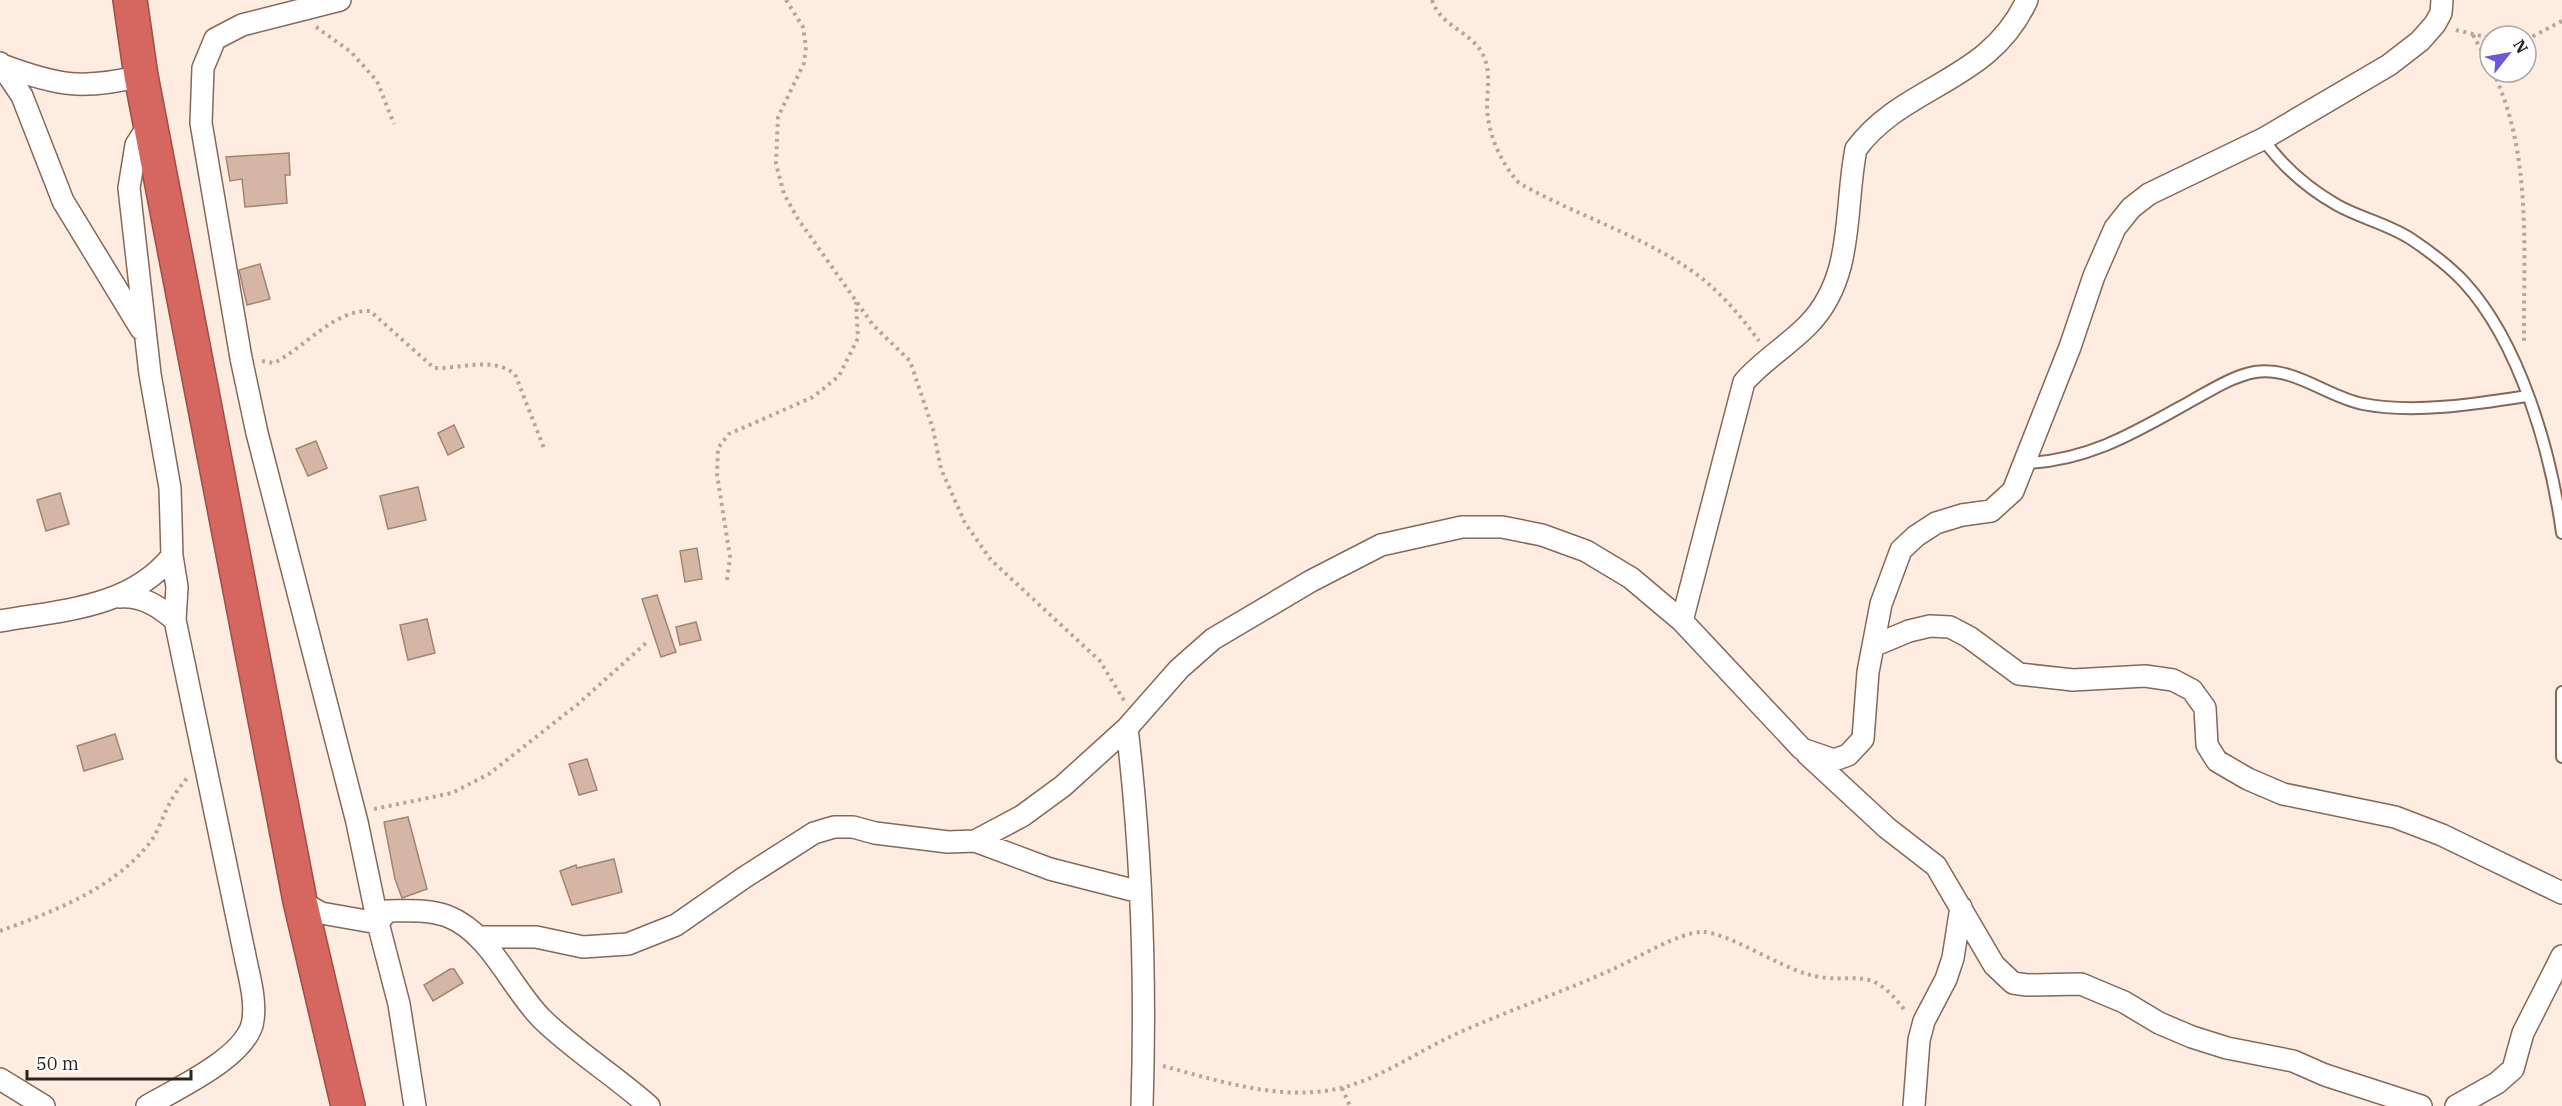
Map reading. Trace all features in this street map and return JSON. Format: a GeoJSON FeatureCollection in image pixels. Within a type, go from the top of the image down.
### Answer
{"type":"FeatureCollection","features":[{"type":"Feature","properties":{"kind":"highway"},"geometry":{"type":"LineString","coordinates":[[130,0],[141,76],[300,901],[348,1106]]}},
{"type":"Feature","properties":{"kind":"street"},"geometry":{"type":"LineString","coordinates":[[340,0],[228,31],[215,39],[203,68],[201,123],[241,357],[257,433],[357,822],[378,923],[399,1004],[415,1106]]}},
{"type":"Feature","properties":{"kind":"street"},"geometry":{"type":"LineString","coordinates":[[1682,621],[1744,382],[1755,369],[1771,358],[1810,323],[1829,295],[1843,264],[1856,149],[1865,136],[1893,115],[1993,50],[2009,32],[2027,0]]}},
{"type":"Feature","properties":{"kind":"street"},"geometry":{"type":"LineString","coordinates":[[1802,749],[1834,760],[1848,755],[1863,739],[1868,672],[1881,604],[1901,550],[1916,536],[1936,523],[1962,515],[1991,512],[2013,491],[2070,347],[2094,276],[2115,228],[2132,208],[2149,194],[2263,139],[2389,65],[2420,41],[2435,24],[2441,13],[2442,0]]}},
{"type":"Feature","properties":{"kind":"street"},"geometry":{"type":"LineString","coordinates":[[1,64],[39,78],[78,84],[102,85],[141,76]]}},
{"type":"Feature","properties":{"kind":"street"},"geometry":{"type":"LineString","coordinates":[[1,64],[22,96],[63,201],[144,333]]}},
{"type":"Feature","properties":{"kind":"street"},"geometry":{"type":"LineString","coordinates":[[147,1106],[238,1050],[253,1023],[254,1004],[175,620],[177,587],[172,556],[168,477],[144,333],[129,188],[136,145],[150,123]]}},
{"type":"Feature","properties":{"kind":"street"},"geometry":{"type":"LineString","coordinates":[[479,937],[536,938],[583,947],[628,944],[676,925],[814,833],[834,827],[853,826],[875,833],[948,843],[975,841],[1022,816],[1063,786],[1132,723],[1179,669],[1213,639],[1278,600],[1382,546],[1462,528],[1502,526],[1542,535],[1586,551],[1632,578],[1682,621],[1802,749],[1887,828],[1936,867],[1994,965],[2013,983],[2081,984],[2097,989],[2159,1023],[2192,1037],[2227,1048],[2293,1060],[2325,1075],[2421,1106]]}},
{"type":"Feature","properties":{"kind":"street"},"geometry":{"type":"LineString","coordinates":[[119,597],[157,575],[172,556]]}},
{"type":"Feature","properties":{"kind":"street"},"geometry":{"type":"LineString","coordinates":[[0,621],[134,596],[163,610],[175,620]]}},
{"type":"Feature","properties":{"kind":"street"},"geometry":{"type":"LineString","coordinates":[[1873,646],[1908,631],[1930,626],[1950,627],[1969,636],[2019,674],[2073,680],[2145,676],[2173,680],[2192,690],[2205,708],[2207,746],[2217,761],[2248,779],[2283,794],[2395,817],[2442,835],[2562,892]]}},
{"type":"Feature","properties":{"kind":"street"},"geometry":{"type":"LineString","coordinates":[[1132,723],[1143,952],[1142,1106]]}},
{"type":"Feature","properties":{"kind":"street"},"geometry":{"type":"LineString","coordinates":[[975,841],[1078,878],[1140,892]]}},
{"type":"Feature","properties":{"kind":"street"},"geometry":{"type":"LineString","coordinates":[[300,901],[321,913],[378,923]]}},
{"type":"Feature","properties":{"kind":"street"},"geometry":{"type":"LineString","coordinates":[[1914,1106],[1919,1040],[1924,1021],[1946,979],[1953,958],[1961,907]]}},
{"type":"Feature","properties":{"kind":"street"},"geometry":{"type":"LineString","coordinates":[[378,923],[387,911],[422,911],[447,916],[479,937],[540,1017],[566,1041],[616,1077],[649,1106]]}},
{"type":"Feature","properties":{"kind":"street"},"geometry":{"type":"LineString","coordinates":[[2456,1106],[2498,1083],[2513,1069],[2523,1033],[2562,956]]}},
{"type":"Feature","properties":{"kind":"street"},"geometry":{"type":"LineString","coordinates":[[0,1079],[44,1106]]}},
{"type":"Feature","properties":{"kind":"lane"},"geometry":{"type":"LineString","coordinates":[[2263,139],[2301,182],[2337,205],[2410,238],[2464,281],[2484,308],[2507,348],[2527,396],[2548,458],[2562,533]]}},
{"type":"Feature","properties":{"kind":"lane"},"geometry":{"type":"LineString","coordinates":[[2025,463],[2070,459],[2100,450],[2223,384],[2257,372],[2280,373],[2364,404],[2439,407],[2527,396]]}},
{"type":"Feature","properties":{"kind":"lane"},"geometry":{"type":"LineString","coordinates":[[2562,692],[2562,757]]}},
{"type":"Feature","properties":{"kind":"path"},"geometry":{"type":"LineString","coordinates":[[786,0],[803,27],[806,46],[804,63],[778,117],[776,164],[784,194],[798,219],[873,325],[910,361],[933,429],[941,469],[965,523],[991,560],[1100,661],[1132,723]]}},
{"type":"Feature","properties":{"kind":"path"},"geometry":{"type":"LineString","coordinates":[[1432,0],[1440,16],[1477,44],[1484,55],[1488,70],[1487,110],[1492,135],[1509,171],[1520,183],[1641,241],[1691,270],[1729,303],[1771,358]]}},
{"type":"Feature","properties":{"kind":"path"},"geometry":{"type":"LineString","coordinates":[[289,14],[296,14],[332,38],[365,66],[377,81],[394,124]]}},
{"type":"Feature","properties":{"kind":"path"},"geometry":{"type":"LineString","coordinates":[[2538,34],[2562,21]]}},
{"type":"Feature","properties":{"kind":"path"},"geometry":{"type":"LineString","coordinates":[[2435,24],[2478,36]]}},
{"type":"Feature","properties":{"kind":"path"},"geometry":{"type":"LineString","coordinates":[[2473,35],[2478,44]]}},
{"type":"Feature","properties":{"kind":"path"},"geometry":{"type":"LineString","coordinates":[[2498,84],[2513,121],[2519,159],[2524,349]]}},
{"type":"Feature","properties":{"kind":"path"},"geometry":{"type":"LineString","coordinates":[[727,580],[730,557],[717,474],[718,448],[729,434],[813,397],[839,376],[858,338],[856,301]]}},
{"type":"Feature","properties":{"kind":"path"},"geometry":{"type":"LineString","coordinates":[[241,357],[274,363],[344,317],[357,310],[370,311],[434,368],[489,364],[505,367],[515,374],[545,451]]}},
{"type":"Feature","properties":{"kind":"path"},"geometry":{"type":"LineString","coordinates":[[357,822],[377,806],[452,793],[489,774],[578,704],[646,643]]}},
{"type":"Feature","properties":{"kind":"path"},"geometry":{"type":"LineString","coordinates":[[0,931],[77,899],[109,882],[147,848],[159,829],[170,802],[203,758]]}},
{"type":"Feature","properties":{"kind":"path"},"geometry":{"type":"LineString","coordinates":[[1143,1061],[1259,1089],[1313,1093],[1342,1088],[1454,1035],[1611,970],[1689,933],[1704,932],[1719,935],[1776,963],[1820,978],[1866,977],[1891,994],[1905,1011],[1919,1040]]}},
{"type":"Feature","properties":{"kind":"path"},"geometry":{"type":"LineString","coordinates":[[1342,1088],[1350,1106]]}},
{"type":"Feature","properties":{"kind":"building"},"geometry":{"type":"Polygon","coordinates":[[[289,153],[290,175],[285,175],[287,203],[245,207],[242,179],[230,181],[226,157],[289,153]]]}},
{"type":"Feature","properties":{"kind":"building"},"geometry":{"type":"Polygon","coordinates":[[[260,264],[270,299],[247,305],[239,270],[260,264]]]}},
{"type":"Feature","properties":{"kind":"building"},"geometry":{"type":"Polygon","coordinates":[[[454,425],[464,447],[448,455],[438,433],[454,425]]]}},
{"type":"Feature","properties":{"kind":"building"},"geometry":{"type":"Polygon","coordinates":[[[316,441],[327,468],[308,476],[296,449],[316,441]]]}},
{"type":"Feature","properties":{"kind":"building"},"geometry":{"type":"Polygon","coordinates":[[[418,487],[426,520],[388,529],[380,496],[418,487]]]}},
{"type":"Feature","properties":{"kind":"building"},"geometry":{"type":"Polygon","coordinates":[[[60,493],[69,524],[46,531],[37,500],[60,493]]]}},
{"type":"Feature","properties":{"kind":"building"},"geometry":{"type":"Polygon","coordinates":[[[697,548],[702,579],[685,582],[680,551],[697,548]]]}},
{"type":"Feature","properties":{"kind":"building"},"geometry":{"type":"Polygon","coordinates":[[[657,595],[676,652],[661,657],[642,599],[657,595]]]}},
{"type":"Feature","properties":{"kind":"building"},"geometry":{"type":"Polygon","coordinates":[[[427,619],[435,653],[408,660],[400,625],[427,619]]]}},
{"type":"Feature","properties":{"kind":"building"},"geometry":{"type":"Polygon","coordinates":[[[696,622],[701,640],[680,645],[676,627],[696,622]]]}},
{"type":"Feature","properties":{"kind":"building"},"geometry":{"type":"Polygon","coordinates":[[[115,734],[123,759],[84,771],[77,746],[115,734]]]}},
{"type":"Feature","properties":{"kind":"building"},"geometry":{"type":"Polygon","coordinates":[[[587,759],[597,790],[579,795],[569,764],[587,759]]]}},
{"type":"Feature","properties":{"kind":"building"},"geometry":{"type":"Polygon","coordinates":[[[408,817],[427,889],[402,898],[395,879],[384,822],[408,817]]]}},
{"type":"Feature","properties":{"kind":"building"},"geometry":{"type":"Polygon","coordinates":[[[614,859],[622,892],[572,905],[560,871],[576,865],[577,868],[614,859]]]}},
{"type":"Feature","properties":{"kind":"building"},"geometry":{"type":"Polygon","coordinates":[[[450,969],[454,969],[463,983],[433,1001],[424,985],[450,969]]]}}]}
